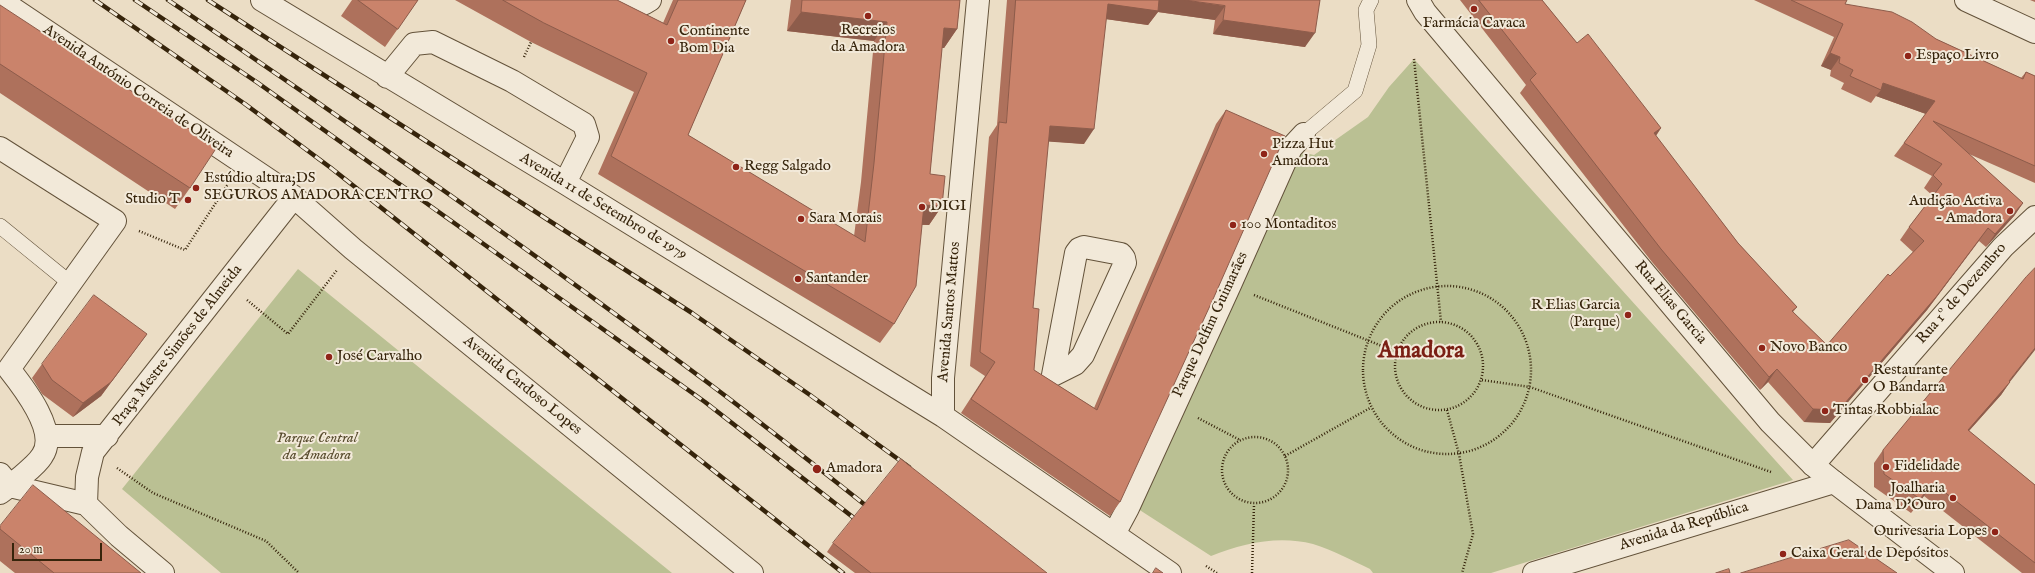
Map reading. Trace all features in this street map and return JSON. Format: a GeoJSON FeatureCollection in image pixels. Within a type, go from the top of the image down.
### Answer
{"type":"FeatureCollection","features":[{"type":"Feature","properties":{"kind":"street","name":"Avenida António Correia de Oliveira"},"geometry":{"type":"LineString","coordinates":[[0,0],[294,197]]}},
{"type":"Feature","properties":{"kind":"street","name":"Avenida 11 de Setembro de 1979"},"geometry":{"type":"LineString","coordinates":[[262,0],[565,183],[943,416]]}},
{"type":"Feature","properties":{"kind":"street"},"geometry":{"type":"LineString","coordinates":[[595,0],[607,6],[628,8],[645,4],[650,0]]}},
{"type":"Feature","properties":{"kind":"street","name":"Avenida Santos Mattos"},"geometry":{"type":"LineString","coordinates":[[943,416],[943,378],[978,0]]}},
{"type":"Feature","properties":{"kind":"street","name":"Rua Elias Garcia"},"geometry":{"type":"LineString","coordinates":[[1418,0],[1426,12],[1770,422],[1814,465],[1834,482],[1953,573]]}},
{"type":"Feature","properties":{"kind":"street"},"geometry":{"type":"LineString","coordinates":[[1966,0],[2035,32]]}},
{"type":"Feature","properties":{"kind":"street"},"geometry":{"type":"LineString","coordinates":[[387,76],[414,44],[433,42],[512,81],[565,112],[584,124],[588,138],[565,183]]}},
{"type":"Feature","properties":{"kind":"street","name":"Parque Delfim Guimarães"},"geometry":{"type":"LineString","coordinates":[[1114,534],[1128,508],[1291,148],[1304,134]]}},
{"type":"Feature","properties":{"kind":"street"},"geometry":{"type":"LineString","coordinates":[[0,148],[115,221],[70,283],[4,362],[40,415],[48,436],[42,456],[3,484]]}},
{"type":"Feature","properties":{"kind":"street","name":"Avenida Cardoso Lopes"},"geometry":{"type":"LineString","coordinates":[[294,197],[352,249],[752,573]]}},
{"type":"Feature","properties":{"kind":"street","name":"Praça Mestre Simões de Almeida"},"geometry":{"type":"LineString","coordinates":[[86,504],[87,477],[93,452],[294,197]]}},
{"type":"Feature","properties":{"kind":"street","name":"Rua 1º de Dezembro"},"geometry":{"type":"LineString","coordinates":[[1814,465],[2003,247],[2035,217]]}},
{"type":"Feature","properties":{"kind":"street"},"geometry":{"type":"LineString","coordinates":[[1084,247],[1121,254],[1125,263],[1083,356],[1075,364],[1052,375],[1076,253],[1080,248],[1084,247]]}},
{"type":"Feature","properties":{"kind":"street"},"geometry":{"type":"LineString","coordinates":[[943,416],[1170,573]]}},
{"type":"Feature","properties":{"kind":"street"},"geometry":{"type":"LineString","coordinates":[[48,436],[107,436]]}},
{"type":"Feature","properties":{"kind":"street","name":"Avenida da República"},"geometry":{"type":"LineString","coordinates":[[1534,573],[1834,482]]}},
{"type":"Feature","properties":{"kind":"street"},"geometry":{"type":"LineString","coordinates":[[3,484],[86,504],[119,536],[163,573]]}},
{"type":"Feature","properties":{"kind":"lane","name":"Parque Delfim Guimarães"},"geometry":{"type":"LineString","coordinates":[[1304,134],[1355,91],[1370,45],[1366,10],[1371,0]]}},
{"type":"Feature","properties":{"kind":"lane"},"geometry":{"type":"LineString","coordinates":[[0,226],[70,283]]}},
{"type":"Feature","properties":{"kind":"path"},"geometry":{"type":"LineString","coordinates":[[1414,60],[1441,322]]}},
{"type":"Feature","properties":{"kind":"path"},"geometry":{"type":"LineString","coordinates":[[115,221],[185,250],[243,162]]}},
{"type":"Feature","properties":{"kind":"path"},"geometry":{"type":"LineString","coordinates":[[227,283],[288,334],[352,249]]}},
{"type":"Feature","properties":{"kind":"path"},"geometry":{"type":"LineString","coordinates":[[1230,285],[1397,352]]}},
{"type":"Feature","properties":{"kind":"path"},"geometry":{"type":"LineString","coordinates":[[1454,286],[1472,290],[1488,297],[1503,307],[1515,320],[1524,335],[1530,352],[1532,370],[1530,387],[1521,411],[1505,432],[1484,447],[1458,454],[1437,455],[1417,450],[1398,440],[1370,408],[1363,386],[1362,362],[1368,340],[1376,323],[1402,298],[1419,290],[1437,287],[1454,286]]}},
{"type":"Feature","properties":{"kind":"path"},"geometry":{"type":"LineString","coordinates":[[1441,322],[1457,326],[1470,334],[1480,348],[1484,364],[1482,380],[1477,391],[1469,400],[1459,407],[1447,410],[1432,410],[1417,405],[1405,395],[1398,382],[1394,367],[1397,352],[1404,339],[1414,330],[1427,324],[1441,322]]}},
{"type":"Feature","properties":{"kind":"path"},"geometry":{"type":"LineString","coordinates":[[1482,380],[1530,387],[1778,475]]}},
{"type":"Feature","properties":{"kind":"path"},"geometry":{"type":"LineString","coordinates":[[1174,406],[1240,440]]}},
{"type":"Feature","properties":{"kind":"path"},"geometry":{"type":"LineString","coordinates":[[1285,456],[1370,408]]}},
{"type":"Feature","properties":{"kind":"path"},"geometry":{"type":"LineString","coordinates":[[1447,410],[1458,454],[1473,534],[1462,573]]}},
{"type":"Feature","properties":{"kind":"path"},"geometry":{"type":"LineString","coordinates":[[1253,437],[1266,439],[1277,446],[1285,456],[1288,472],[1283,489],[1271,500],[1254,505],[1237,499],[1224,487],[1221,469],[1222,463],[1226,452],[1240,440],[1253,437]]}},
{"type":"Feature","properties":{"kind":"path"},"geometry":{"type":"LineString","coordinates":[[93,452],[153,493],[266,541],[298,573]]}},
{"type":"Feature","properties":{"kind":"path"},"geometry":{"type":"LineString","coordinates":[[1252,573],[1254,505]]}},
{"type":"Feature","properties":{"kind":"path"},"geometry":{"type":"LineString","coordinates":[[1206,566],[1217,573]]}},
{"type":"Feature","properties":{"kind":"green space"},"geometry":{"type":"Polygon","coordinates":[[[1414,59],[1793,480],[1491,573],[1373,573],[1370,569],[1328,549],[1300,541],[1287,540],[1274,540],[1248,544],[1211,556],[1135,507],[1297,151],[1314,155],[1368,117],[1389,87],[1414,59]]]}},
{"type":"Feature","properties":{"kind":"green space","name":"Parque Central da Amadora"},"geometry":{"type":"Polygon","coordinates":[[[298,269],[672,573],[221,573],[122,489],[298,269]]]}},
{"type":"Feature","properties":{"kind":"building"},"geometry":{"type":"Polygon","coordinates":[[[358,0],[418,0],[398,29],[358,0]]]}},
{"type":"Feature","properties":{"kind":"building"},"geometry":{"type":"Polygon","coordinates":[[[503,0],[617,0],[667,25],[678,0],[746,0],[688,135],[865,242],[887,22],[801,12],[802,0],[960,0],[957,29],[944,28],[930,174],[945,176],[942,206],[924,205],[916,286],[894,324],[611,156],[647,73],[544,23],[503,0]]]}},
{"type":"Feature","properties":{"kind":"building"},"geometry":{"type":"Polygon","coordinates":[[[1016,0],[1159,0],[1158,11],[1108,4],[1094,129],[1050,126],[1033,308],[1039,309],[1034,370],[1097,410],[1226,110],[1285,136],[1214,297],[1120,502],[971,399],[995,362],[980,352],[999,122],[1006,123],[1016,0]]]}},
{"type":"Feature","properties":{"kind":"building"},"geometry":{"type":"Polygon","coordinates":[[[1185,0],[1320,0],[1315,33],[1223,20],[1225,6],[1185,0]]]}},
{"type":"Feature","properties":{"kind":"building"},"geometry":{"type":"Polygon","coordinates":[[[1479,0],[1542,0],[1577,43],[1588,34],[1661,128],[1654,133],[1738,243],[1797,307],[1792,311],[1827,345],[1888,274],[1890,276],[1924,241],[1909,227],[1942,184],[1933,175],[1942,164],[1904,143],[1935,101],[1883,83],[1881,90],[1850,76],[1853,70],[1839,63],[1840,57],[1830,53],[1843,24],[1791,0],[1847,0],[1845,4],[1892,12],[1912,22],[1936,39],[2023,79],[2026,72],[2035,76],[2035,166],[1933,121],[2023,203],[1995,234],[1988,228],[1936,297],[1839,410],[1813,409],[1777,369],[1769,377],[1661,249],[1530,80],[1536,74],[1479,0]]]}},
{"type":"Feature","properties":{"kind":"building"},"geometry":{"type":"Polygon","coordinates":[[[0,5],[217,147],[190,188],[0,64],[0,5]]]}},
{"type":"Feature","properties":{"kind":"building"},"geometry":{"type":"Polygon","coordinates":[[[2035,268],[2035,348],[2009,381],[2010,382],[1968,430],[2035,485],[2035,563],[1933,483],[1920,499],[1884,474],[1883,450],[2035,268]]]}},
{"type":"Feature","properties":{"kind":"building"},"geometry":{"type":"Polygon","coordinates":[[[94,295],[147,334],[111,382],[83,403],[52,380],[42,364],[94,295]]]}},
{"type":"Feature","properties":{"kind":"building"},"geometry":{"type":"Polygon","coordinates":[[[901,459],[1047,573],[871,573],[833,543],[901,459]]]}},
{"type":"Feature","properties":{"kind":"building"},"geometry":{"type":"Polygon","coordinates":[[[33,485],[141,573],[54,573],[0,529],[0,526],[33,485]]]}},
{"type":"Feature","properties":{"kind":"building"},"geometry":{"type":"Polygon","coordinates":[[[1849,540],[1897,573],[1741,573],[1849,540]]]}},
{"type":"Feature","properties":{"kind":"building"},"geometry":{"type":"Polygon","coordinates":[[[1156,568],[1163,573],[1153,573],[1156,568]]]}},
{"type":"Feature","properties":{"kind":"building"},"geometry":{"type":"Polygon","coordinates":[[[1729,569],[1730,573],[1716,573],[1729,569]]]}},
{"type":"Feature","properties":{"kind":"railway"},"geometry":{"type":"LineString","coordinates":[[95,0],[245,104],[331,168],[843,573]]}},
{"type":"Feature","properties":{"kind":"railway"},"geometry":{"type":"LineString","coordinates":[[135,0],[258,83],[705,402],[863,525]]}},
{"type":"Feature","properties":{"kind":"railway"},"geometry":{"type":"LineString","coordinates":[[168,0],[375,142],[580,288],[735,403],[874,512]]}},
{"type":"Feature","properties":{"kind":"railway"},"geometry":{"type":"LineString","coordinates":[[208,0],[692,313],[810,395],[909,467]]}},
{"type":"Feature","properties":{"kind":"place","name":"Farmácia Cavaca"},"geometry":{"type":"Point","coordinates":[1474,9]}},
{"type":"Feature","properties":{"kind":"place","name":"Recreios da Amadora"},"geometry":{"type":"Point","coordinates":[868,16]}},
{"type":"Feature","properties":{"kind":"place","name":"Continente Bom Dia"},"geometry":{"type":"Point","coordinates":[671,41]}},
{"type":"Feature","properties":{"kind":"place","name":"Espaço Livro"},"geometry":{"type":"Point","coordinates":[1908,56]}},
{"type":"Feature","properties":{"kind":"place","name":"Pizza Hut Amadora"},"geometry":{"type":"Point","coordinates":[1264,154]}},
{"type":"Feature","properties":{"kind":"place","name":"Regg Salgado"},"geometry":{"type":"Point","coordinates":[736,167]}},
{"type":"Feature","properties":{"kind":"place","name":"Estúdio altura;DS SEGUROS AMADORA CENTRO"},"geometry":{"type":"Point","coordinates":[196,188]}},
{"type":"Feature","properties":{"kind":"place","name":"Studio T"},"geometry":{"type":"Point","coordinates":[188,200]}},
{"type":"Feature","properties":{"kind":"place","name":"DIGI"},"geometry":{"type":"Point","coordinates":[922,207]}},
{"type":"Feature","properties":{"kind":"place","name":"Audição Activa - Amadora"},"geometry":{"type":"Point","coordinates":[2010,211]}},
{"type":"Feature","properties":{"kind":"place","name":"Sara Morais"},"geometry":{"type":"Point","coordinates":[801,219]}},
{"type":"Feature","properties":{"kind":"place","name":"100 Montaditos"},"geometry":{"type":"Point","coordinates":[1233,225]}},
{"type":"Feature","properties":{"kind":"place","name":"Santander"},"geometry":{"type":"Point","coordinates":[798,279]}},
{"type":"Feature","properties":{"kind":"place","name":"R Elias Garcia (Parque)"},"geometry":{"type":"Point","coordinates":[1628,315]}},
{"type":"Feature","properties":{"kind":"place","name":"Novo Banco"},"geometry":{"type":"Point","coordinates":[1762,348]}},
{"type":"Feature","properties":{"kind":"place","name":"José Carvalho"},"geometry":{"type":"Point","coordinates":[329,357]}},
{"type":"Feature","properties":{"kind":"place","name":"Restaurante O Bandarra"},"geometry":{"type":"Point","coordinates":[1865,380]}},
{"type":"Feature","properties":{"kind":"place","name":"Tintas Robbialac"},"geometry":{"type":"Point","coordinates":[1825,411]}},
{"type":"Feature","properties":{"kind":"place","name":"Fidelidade"},"geometry":{"type":"Point","coordinates":[1886,467]}},
{"type":"Feature","properties":{"kind":"place","name":"Amadora"},"geometry":{"type":"Point","coordinates":[817,469]}},
{"type":"Feature","properties":{"kind":"place","name":"Joalharia Dama D'Ouro"},"geometry":{"type":"Point","coordinates":[1953,498]}},
{"type":"Feature","properties":{"kind":"place","name":"Ourivesaria Lopes"},"geometry":{"type":"Point","coordinates":[1995,532]}},
{"type":"Feature","properties":{"kind":"place","name":"Caixa Geral de Depósitos"},"geometry":{"type":"Point","coordinates":[1783,554]}},
{"type":"Feature","properties":{"kind":"district","name":"Amadora"},"geometry":{"type":"Point","coordinates":[1421,352]}}]}
